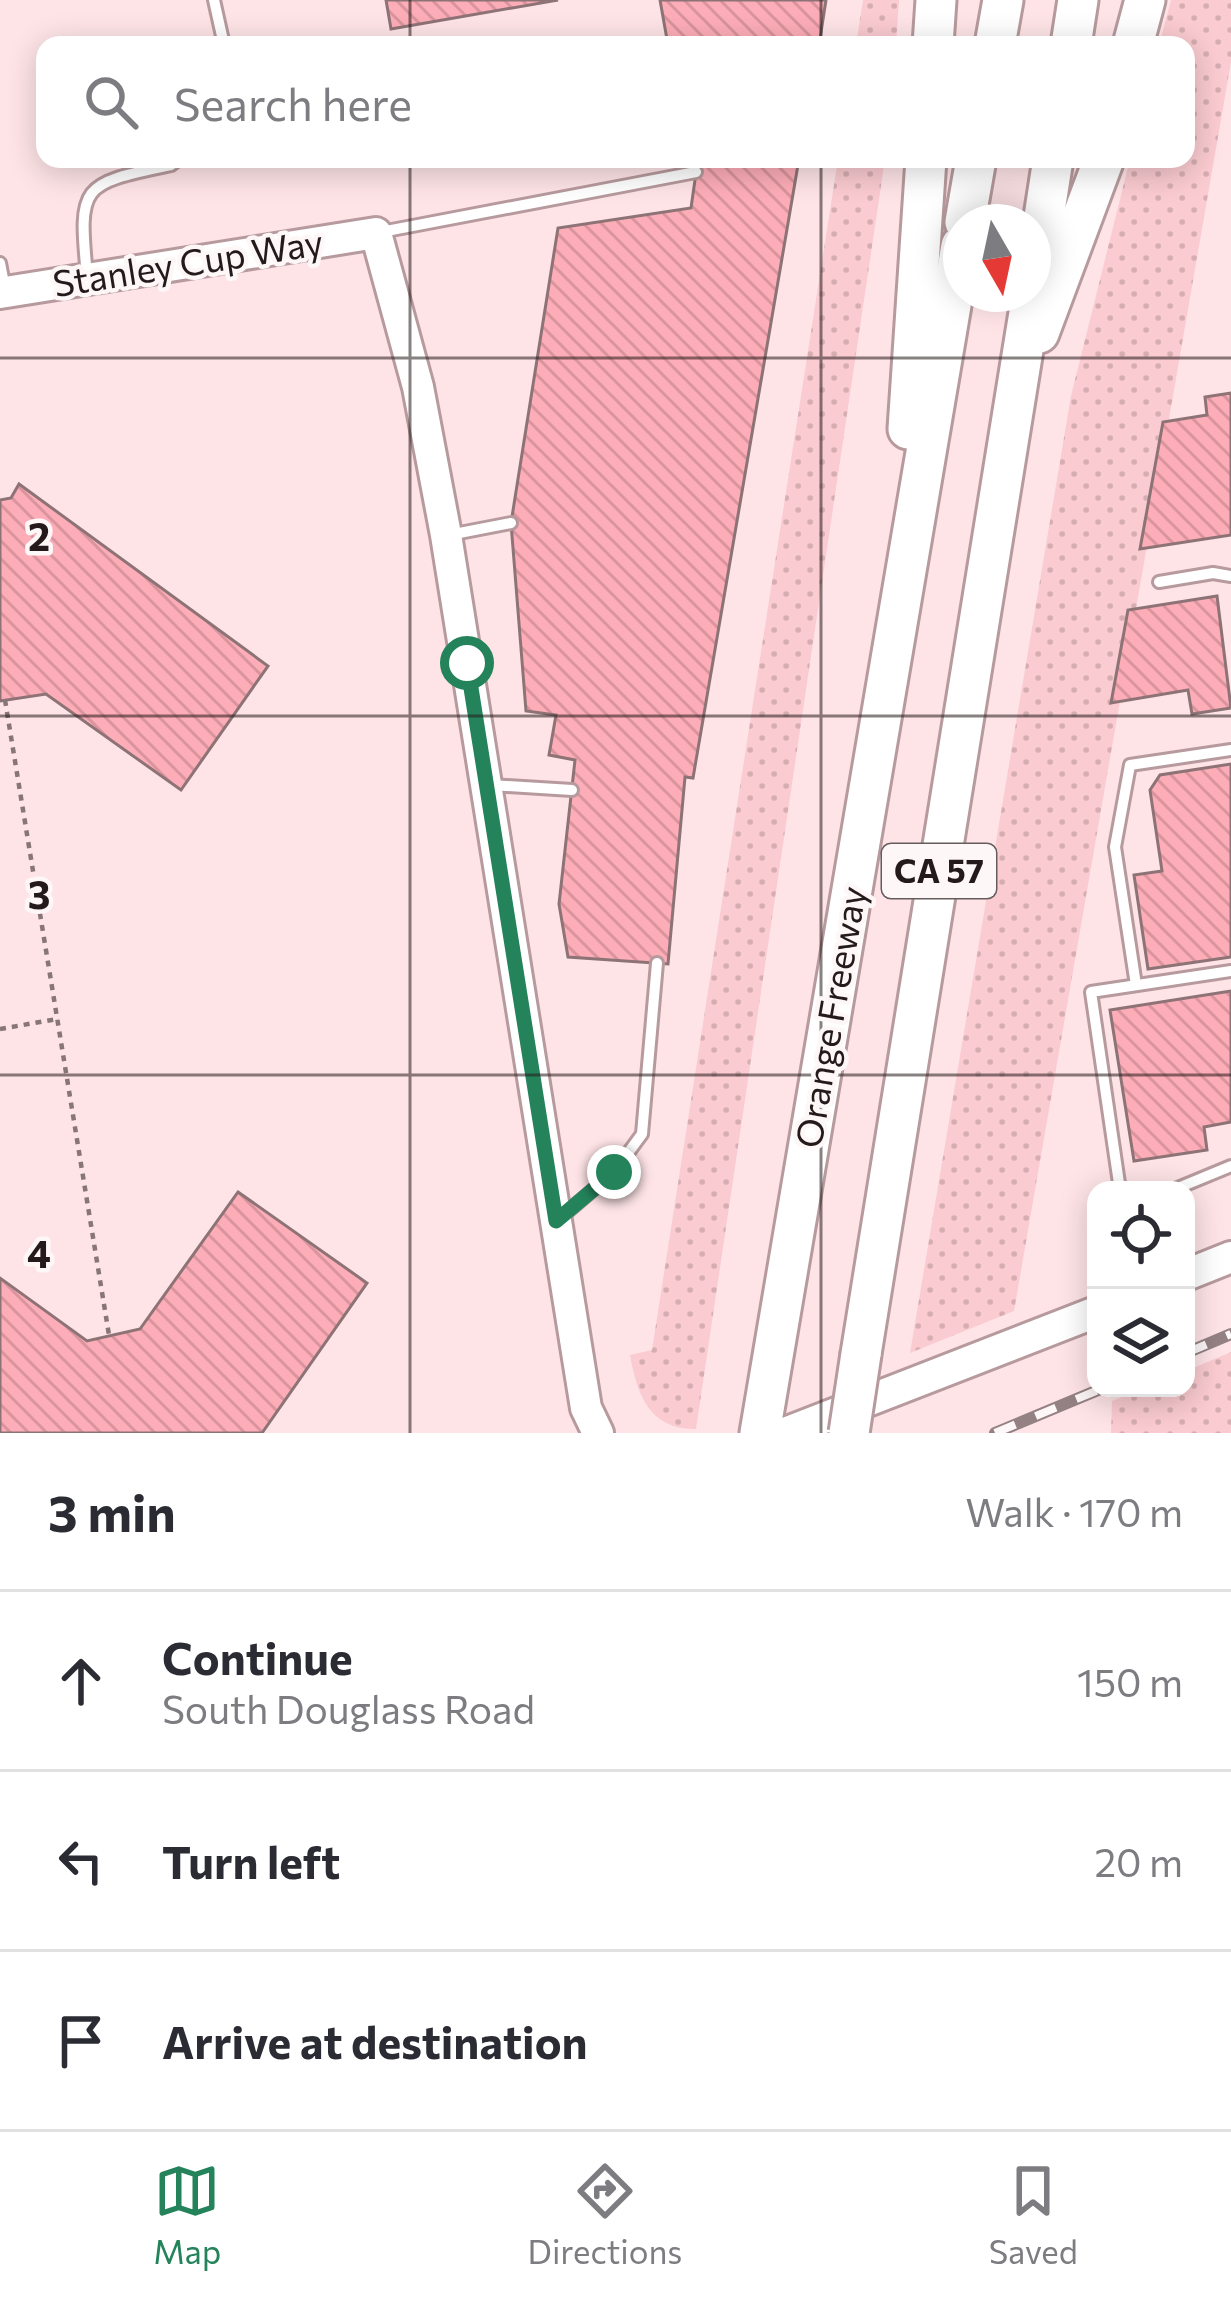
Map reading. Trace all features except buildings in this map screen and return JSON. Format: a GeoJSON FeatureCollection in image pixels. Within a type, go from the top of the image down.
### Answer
{"type":"FeatureCollection","features":[{"type":"Feature","properties":{"kind":"highway"},"geometry":{"type":"LineString","coordinates":[[935,36],[937,0]]}},
{"type":"Feature","properties":{"kind":"highway"},"geometry":{"type":"LineString","coordinates":[[997,36],[1003,0]]}},
{"type":"Feature","properties":{"kind":"highway"},"geometry":{"type":"LineString","coordinates":[[1072,36],[1078,0]]}},
{"type":"Feature","properties":{"kind":"highway"},"geometry":{"type":"LineString","coordinates":[[1135,36],[1144,0]]}},
{"type":"Feature","properties":{"kind":"highway"},"geometry":{"type":"LineString","coordinates":[[894,645],[925,168]]}},
{"type":"Feature","properties":{"kind":"highway"},"geometry":{"type":"LineString","coordinates":[[968,204],[974,168]]}},
{"type":"Feature","properties":{"kind":"highway","name":"CA 57"},"geometry":{"type":"LineString","coordinates":[[1046,204],[1052,168]]}},
{"type":"Feature","properties":{"kind":"highway"},"geometry":{"type":"LineString","coordinates":[[1017,388],[1101,168]]}},
{"type":"Feature","properties":{"kind":"highway","name":"Orange Freeway"},"geometry":{"type":"LineString","coordinates":[[760,1433],[950,312]]}},
{"type":"Feature","properties":{"kind":"highway","name":"CA 57"},"geometry":{"type":"LineString","coordinates":[[849,1433],[1029,312]]}},
{"type":"Feature","properties":{"kind":"main road","name":"Stanley Cup Way"},"geometry":{"type":"LineString","coordinates":[[2,282],[87,278],[376,233]]}},
{"type":"Feature","properties":{"kind":"main road"},"geometry":{"type":"LineString","coordinates":[[376,233],[418,387],[446,535],[586,1408],[598,1433]]}},
{"type":"Feature","properties":{"kind":"main road"},"geometry":{"type":"LineString","coordinates":[[1195,1271],[1231,1257]]}},
{"type":"Feature","properties":{"kind":"main road"},"geometry":{"type":"LineString","coordinates":[[785,1433],[1087,1316]]}},
{"type":"Feature","properties":{"kind":"lane"},"geometry":{"type":"LineString","coordinates":[[214,0],[222,36]]}},
{"type":"Feature","properties":{"kind":"lane"},"geometry":{"type":"LineString","coordinates":[[87,278],[81,214],[91,194],[109,178],[157,168]]}},
{"type":"Feature","properties":{"kind":"lane"},"geometry":{"type":"LineString","coordinates":[[376,233],[696,172]]}},
{"type":"Feature","properties":{"kind":"lane"},"geometry":{"type":"LineString","coordinates":[[446,535],[511,523]]}},
{"type":"Feature","properties":{"kind":"lane"},"geometry":{"type":"LineString","coordinates":[[1159,582],[1213,573],[1231,575]]}},
{"type":"Feature","properties":{"kind":"lane"},"geometry":{"type":"LineString","coordinates":[[1136,985],[1115,847],[1130,765],[1231,750]]}},
{"type":"Feature","properties":{"kind":"lane"},"geometry":{"type":"LineString","coordinates":[[488,784],[572,790]]}},
{"type":"Feature","properties":{"kind":"lane"},"geometry":{"type":"LineString","coordinates":[[556,1221],[614,1172],[642,1134],[657,963]]}},
{"type":"Feature","properties":{"kind":"lane"},"geometry":{"type":"LineString","coordinates":[[1119,1181],[1090,992],[1231,971]]}},
{"type":"Feature","properties":{"kind":"lane"},"geometry":{"type":"LineString","coordinates":[[1195,1181],[1231,1166]]}},
{"type":"Feature","properties":{"kind":"path"},"geometry":{"type":"LineString","coordinates":[[4,700],[109,1335]]}},
{"type":"Feature","properties":{"kind":"path"},"geometry":{"type":"LineString","coordinates":[[0,1029],[56,1019]]}},
{"type":"Feature","properties":{"kind":"shaded area"},"geometry":{"type":"Polygon","coordinates":[[[863,0],[899,0],[897,36],[857,36],[863,0]]]}},
{"type":"Feature","properties":{"kind":"shaded area"},"geometry":{"type":"Polygon","coordinates":[[[1171,0],[1231,0],[1231,62],[1014,1311],[910,1353],[1071,396],[1128,168],[1195,168],[1195,36],[1161,36],[1171,0]]]}},
{"type":"Feature","properties":{"kind":"shaded area"},"geometry":{"type":"Polygon","coordinates":[[[837,168],[884,168],[696,1429],[667,1423],[648,1407],[630,1355],[652,1350],[837,168]]]}},
{"type":"Feature","properties":{"kind":"shaded area"},"geometry":{"type":"Polygon","coordinates":[[[1231,1352],[1231,1433],[1111,1433],[1112,1401],[1195,1397],[1195,1367],[1231,1352]]]}},
{"type":"Feature","properties":{"kind":"railway"},"geometry":{"type":"LineString","coordinates":[[1195,1349],[1231,1334]]}},
{"type":"Feature","properties":{"kind":"railway"},"geometry":{"type":"LineString","coordinates":[[995,1433],[1087,1395]]}},
{"type":"Feature","properties":{"kind":"route"},"geometry":{"type":"LineString","coordinates":[[467,663],[556,1221],[614,1172]]}}]}
